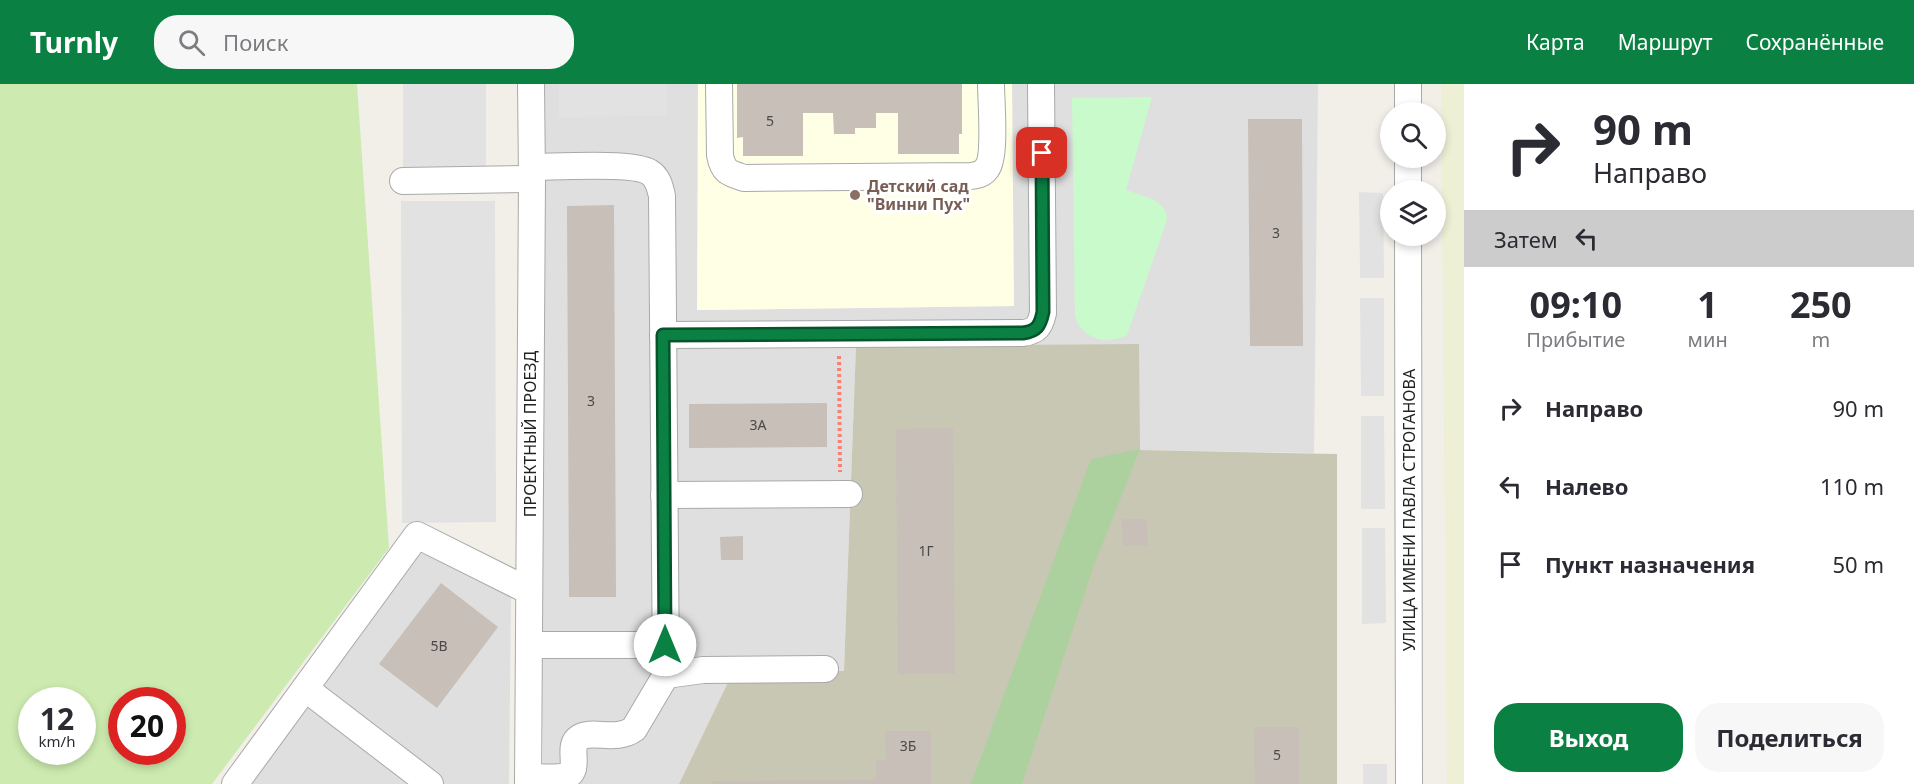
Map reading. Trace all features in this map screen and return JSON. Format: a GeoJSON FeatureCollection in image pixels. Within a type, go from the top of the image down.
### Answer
{"type":"FeatureCollection","features":[{"type":"Feature","properties":{"kind":"street","name":"ПРОЕКТНЫЙ ПРОЕЗД"},"geometry":{"type":"LineString","coordinates":[[528,780],[531,84]]}},
{"type":"Feature","properties":{"kind":"street"},"geometry":{"type":"LineString","coordinates":[[719,84],[722,166],[730,174],[744,177],[971,176],[982,174],[992,154],[991,84]]}},
{"type":"Feature","properties":{"kind":"street"},"geometry":{"type":"LineString","coordinates":[[663,335],[1034,332],[1041,324],[1043,312],[1041,84]]}},
{"type":"Feature","properties":{"kind":"street"},"geometry":{"type":"LineString","coordinates":[[1408,84],[1408,102]]}},
{"type":"Feature","properties":{"kind":"street"},"geometry":{"type":"LineString","coordinates":[[403,180],[632,167],[649,172],[658,182],[662,196],[666,675],[634,729],[626,735],[579,738],[575,742],[573,770],[570,775],[528,780]]}},
{"type":"Feature","properties":{"kind":"street","name":"УЛИЦА ИМЕНИ ПАВЛА СТРОГАНОВА"},"geometry":{"type":"LineString","coordinates":[[1408,246],[1409,784]]}},
{"type":"Feature","properties":{"kind":"street"},"geometry":{"type":"LineString","coordinates":[[664,495],[844,494]]}},
{"type":"Feature","properties":{"kind":"street"},"geometry":{"type":"LineString","coordinates":[[235,784],[417,536],[529,591]]}},
{"type":"Feature","properties":{"kind":"street"},"geometry":{"type":"LineString","coordinates":[[529,645],[665,645]]}},
{"type":"Feature","properties":{"kind":"street"},"geometry":{"type":"LineString","coordinates":[[666,675],[703,670],[825,669]]}},
{"type":"Feature","properties":{"kind":"street"},"geometry":{"type":"LineString","coordinates":[[306,689],[430,784]]}},
{"type":"Feature","properties":{"kind":"path"},"geometry":{"type":"LineString","coordinates":[[839,334],[844,494]]}},
{"type":"Feature","properties":{"kind":"shaded area"},"geometry":{"type":"Polygon","coordinates":[[[403,84],[486,84],[486,180],[403,181],[403,84]]]}},
{"type":"Feature","properties":{"kind":"shaded area"},"geometry":{"type":"Polygon","coordinates":[[[537,84],[698,84],[698,310],[1013,306],[1012,84],[1318,84],[1314,453],[1139,450],[1139,344],[856,346],[844,672],[732,674],[679,784],[543,784],[537,84]]]}},
{"type":"Feature","properties":{"kind":"shaded area"},"geometry":{"type":"Polygon","coordinates":[[[559,84],[667,84],[667,116],[559,117],[559,84]]]}},
{"type":"Feature","properties":{"kind":"shaded area","name":"Детский сад \"Винни Пух\""},"geometry":{"type":"Polygon","coordinates":[[[698,84],[1012,84],[1014,306],[697,310],[698,84]]]}},
{"type":"Feature","properties":{"kind":"shaded area"},"geometry":{"type":"Polygon","coordinates":[[[1441,84],[1464,84],[1464,784],[1447,784],[1442,246],[1446,246],[1446,180],[1442,180],[1442,168],[1446,168],[1446,102],[1441,102],[1441,84]]]}},
{"type":"Feature","properties":{"kind":"shaded area"},"geometry":{"type":"Polygon","coordinates":[[[1359,192],[1380,193],[1380,246],[1384,246],[1384,278],[1360,278],[1359,192]]]}},
{"type":"Feature","properties":{"kind":"shaded area"},"geometry":{"type":"Polygon","coordinates":[[[401,201],[495,201],[496,522],[402,523],[401,201]]]}},
{"type":"Feature","properties":{"kind":"shaded area"},"geometry":{"type":"Polygon","coordinates":[[[1360,298],[1384,298],[1384,396],[1361,396],[1360,298]]]}},
{"type":"Feature","properties":{"kind":"shaded area"},"geometry":{"type":"Polygon","coordinates":[[[1139,344],[1140,450],[1337,454],[1337,784],[679,784],[732,674],[844,671],[856,346],[1139,344]]]}},
{"type":"Feature","properties":{"kind":"shaded area"},"geometry":{"type":"Polygon","coordinates":[[[1361,416],[1384,416],[1385,509],[1361,509],[1361,416]]]}},
{"type":"Feature","properties":{"kind":"shaded area"},"geometry":{"type":"Polygon","coordinates":[[[1362,528],[1385,528],[1386,623],[1362,624],[1362,528]]]}},
{"type":"Feature","properties":{"kind":"shaded area"},"geometry":{"type":"Polygon","coordinates":[[[429,553],[511,595],[509,784],[242,784],[412,560],[420,554],[429,553]]]}},
{"type":"Feature","properties":{"kind":"shaded area"},"geometry":{"type":"Polygon","coordinates":[[[1363,764],[1387,764],[1387,784],[1363,784],[1363,764]]]}},
{"type":"Feature","properties":{"kind":"green space"},"geometry":{"type":"Polygon","coordinates":[[[0,84],[357,84],[389,548],[212,784],[0,784],[0,84]]]}},
{"type":"Feature","properties":{"kind":"green space"},"geometry":{"type":"Polygon","coordinates":[[[1152,97],[1126,190],[1158,203],[1163,207],[1167,220],[1127,335],[1104,340],[1084,331],[1075,317],[1072,98],[1152,97]]]}},
{"type":"Feature","properties":{"kind":"green space"},"geometry":{"type":"Polygon","coordinates":[[[1140,449],[1093,568],[1022,784],[971,784],[1091,459],[1140,449]]]}},
{"type":"Feature","properties":{"kind":"building"},"geometry":{"type":"Polygon","coordinates":[[[737,84],[962,84],[962,134],[959,134],[959,154],[898,154],[898,113],[876,113],[876,128],[855,128],[855,134],[834,134],[833,113],[803,113],[803,156],[743,156],[743,137],[737,138],[737,84]]]}},
{"type":"Feature","properties":{"kind":"building"},"geometry":{"type":"Polygon","coordinates":[[[1248,119],[1302,119],[1303,346],[1250,346],[1248,119]]]}},
{"type":"Feature","properties":{"kind":"building"},"geometry":{"type":"Polygon","coordinates":[[[614,205],[616,597],[569,597],[567,206],[614,205]]]}},
{"type":"Feature","properties":{"kind":"building"},"geometry":{"type":"Polygon","coordinates":[[[827,403],[827,447],[689,448],[689,404],[827,403]]]}},
{"type":"Feature","properties":{"kind":"building"},"geometry":{"type":"Polygon","coordinates":[[[953,428],[955,674],[898,674],[896,429],[953,428]]]}},
{"type":"Feature","properties":{"kind":"building"},"geometry":{"type":"Polygon","coordinates":[[[1122,519],[1147,519],[1148,545],[1123,546],[1122,519]]]}},
{"type":"Feature","properties":{"kind":"building"},"geometry":{"type":"Polygon","coordinates":[[[743,536],[743,560],[721,560],[720,537],[743,536]]]}},
{"type":"Feature","properties":{"kind":"building"},"geometry":{"type":"Polygon","coordinates":[[[441,583],[498,627],[437,708],[379,664],[441,583]]]}},
{"type":"Feature","properties":{"kind":"building"},"geometry":{"type":"Polygon","coordinates":[[[1254,727],[1299,727],[1299,784],[1255,784],[1254,727]]]}},
{"type":"Feature","properties":{"kind":"building"},"geometry":{"type":"Polygon","coordinates":[[[885,731],[931,731],[931,784],[712,784],[712,781],[876,780],[876,760],[886,760],[885,731]]]}},
{"type":"Feature","properties":{"kind":"place","name":"Детский сад \"Винни Пух\""},"geometry":{"type":"Point","coordinates":[855,195]}},
{"type":"Feature","properties":{"kind":"route"},"geometry":{"type":"LineString","coordinates":[[665,645],[663,335],[1034,332],[1041,324],[1043,312],[1042,153]]}}]}
